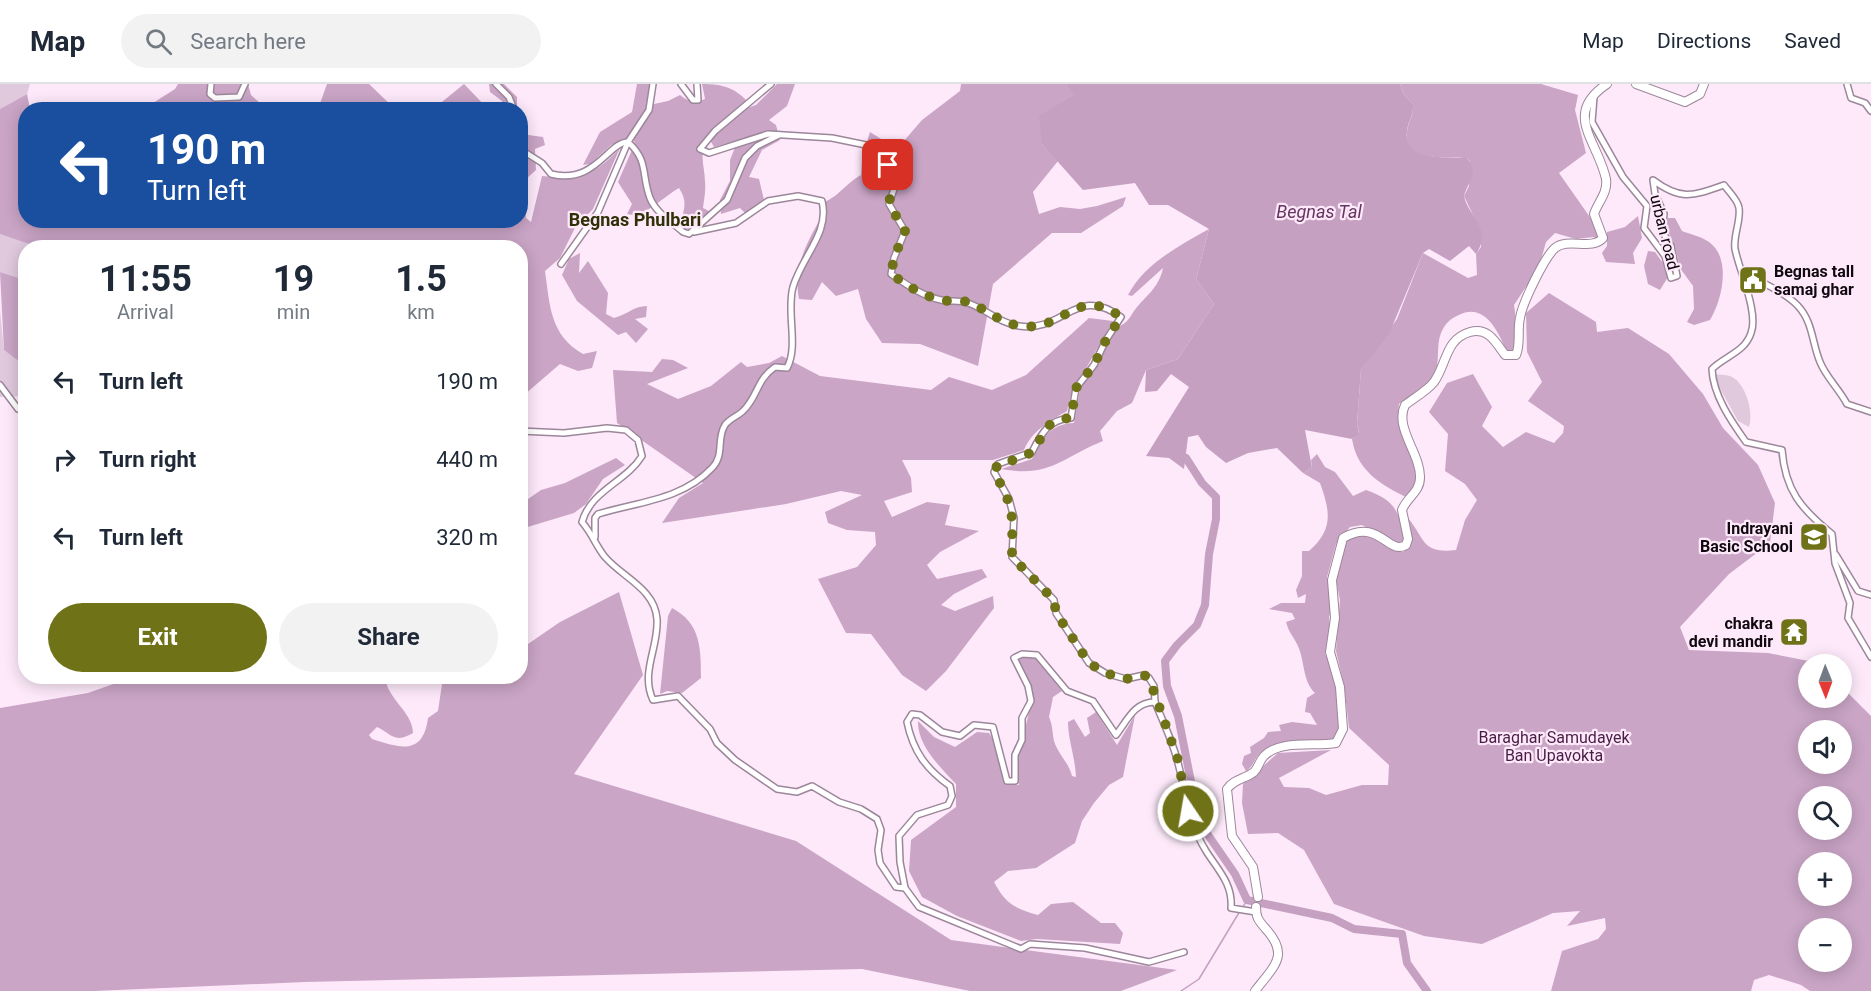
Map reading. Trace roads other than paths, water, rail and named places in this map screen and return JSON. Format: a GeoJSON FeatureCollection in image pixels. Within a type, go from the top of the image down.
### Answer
{"type":"FeatureCollection","features":[{"type":"Feature","properties":{"kind":"main road"},"geometry":{"type":"LineString","coordinates":[[1258,897],[1254,867],[1232,836],[1227,789],[1231,784],[1254,771],[1265,754],[1272,750],[1308,744],[1336,743],[1341,737],[1343,729],[1340,687],[1330,652],[1335,618],[1332,573],[1343,538],[1356,531],[1372,531],[1394,546],[1406,545],[1408,539],[1402,510],[1418,490],[1420,477],[1402,418],[1405,405],[1432,385],[1452,342],[1463,334],[1478,330],[1487,332],[1505,355],[1516,355],[1519,320],[1525,299],[1553,250],[1564,244],[1597,243],[1603,238],[1594,214],[1603,197],[1606,180],[1585,125],[1586,105],[1595,92],[1607,84]]}},
{"type":"Feature","properties":{"kind":"main road"},"geometry":{"type":"LineString","coordinates":[[1636,84],[1685,102],[1700,94],[1704,84]]}},
{"type":"Feature","properties":{"kind":"main road"},"geometry":{"type":"LineString","coordinates":[[1255,991],[1270,971],[1279,951],[1276,940],[1258,920],[1256,909]]}},
{"type":"Feature","properties":{"kind":"street"},"geometry":{"type":"LineString","coordinates":[[211,84],[210,94],[215,98],[239,97],[244,84]]}},
{"type":"Feature","properties":{"kind":"street"},"geometry":{"type":"LineString","coordinates":[[496,84],[511,102]]}},
{"type":"Feature","properties":{"kind":"street"},"geometry":{"type":"LineString","coordinates":[[561,264],[597,212],[628,142],[649,110],[653,84]]}},
{"type":"Feature","properties":{"kind":"street"},"geometry":{"type":"LineString","coordinates":[[681,84],[693,100],[698,100],[697,84]]}},
{"type":"Feature","properties":{"kind":"street"},"geometry":{"type":"LineString","coordinates":[[771,84],[716,131],[700,149],[709,153],[768,134],[832,138],[871,146],[894,174],[895,186],[889,204],[905,231],[894,258],[891,274],[920,293],[940,300],[968,302],[1000,320],[1020,326],[1046,324],[1081,304],[1108,307],[1121,317],[1094,365],[1076,388],[1071,418],[1062,419],[1043,430],[1032,452],[1019,459],[998,464],[994,472],[1009,499],[1014,518],[1012,557],[1054,600],[1056,613],[1089,663],[1105,673],[1126,679],[1144,675],[1149,678],[1154,686],[1155,702],[1178,760],[1188,811],[1199,838],[1217,865],[1232,894],[1231,908],[1256,909],[1258,897]]}},
{"type":"Feature","properties":{"kind":"street"},"geometry":{"type":"LineString","coordinates":[[1847,84],[1851,98],[1865,103],[1871,111]]}},
{"type":"Feature","properties":{"kind":"street","name":"urban road"},"geometry":{"type":"LineString","coordinates":[[1595,92],[1592,122],[1623,177],[1647,206],[1644,228],[1665,256],[1671,278],[1677,276],[1671,246],[1662,231],[1664,214],[1655,194],[1653,180],[1669,192],[1691,196],[1724,185],[1739,210],[1734,245],[1743,272],[1752,331],[1744,348],[1722,358],[1712,369],[1712,380],[1726,410],[1746,441],[1782,450],[1785,459],[1784,472],[1791,487],[1804,512],[1832,534],[1836,555]]}},
{"type":"Feature","properties":{"kind":"street"},"geometry":{"type":"LineString","coordinates":[[694,232],[697,225],[717,212],[727,200],[745,158],[757,146],[780,134]]}},
{"type":"Feature","properties":{"kind":"street"},"geometry":{"type":"LineString","coordinates":[[528,154],[542,163],[551,174],[563,175],[591,169],[620,142],[628,142]]}},
{"type":"Feature","properties":{"kind":"street"},"geometry":{"type":"LineString","coordinates":[[595,537],[595,518],[598,514],[666,497],[688,486],[714,467],[721,453],[725,425],[750,402],[762,376],[775,367],[787,368],[793,357],[790,350],[790,302],[793,286],[826,216],[822,201],[798,196],[768,201],[736,223],[694,232],[683,232],[654,206],[648,189],[643,160],[628,142]]}},
{"type":"Feature","properties":{"kind":"street"},"geometry":{"type":"LineString","coordinates":[[1743,272],[1798,306],[1812,330],[1820,362],[1826,374],[1839,389],[1847,404],[1871,412]]}},
{"type":"Feature","properties":{"kind":"street"},"geometry":{"type":"LineString","coordinates":[[0,384],[18,409]]}},
{"type":"Feature","properties":{"kind":"street"},"geometry":{"type":"LineString","coordinates":[[528,431],[564,433],[607,428],[626,430],[638,440],[642,456],[635,468],[605,489],[584,514],[582,522],[595,537],[604,556],[653,600],[657,619],[646,686],[653,700],[678,696],[710,729],[717,742],[735,760],[777,789],[797,792],[812,786],[839,802],[861,809],[877,819],[881,830],[878,850],[880,863],[896,887],[905,888]]}},
{"type":"Feature","properties":{"kind":"street"},"geometry":{"type":"LineString","coordinates":[[1836,555],[1858,591],[1871,595]]}},
{"type":"Feature","properties":{"kind":"street"},"geometry":{"type":"LineString","coordinates":[[1836,555],[1835,563],[1850,603],[1848,618],[1871,657]]}},
{"type":"Feature","properties":{"kind":"street"},"geometry":{"type":"LineString","coordinates":[[1155,702],[1148,702],[1138,707],[1127,717],[1116,735],[1093,701],[1067,691],[1037,655],[1022,654],[1014,658],[1028,686],[1031,701],[1022,718],[1022,740],[1015,755],[1015,781],[1007,781],[993,727],[974,726],[960,736],[942,732],[920,715],[912,714],[907,722],[916,753],[935,776],[950,786],[952,796],[948,804],[917,816],[899,836],[905,888],[919,907],[1021,949],[1030,944],[1085,948],[1149,962],[1184,952]]}},
{"type":"Feature","properties":{"kind":"water","name":"Begnas Tal"},"geometry":{"type":"Polygon","coordinates":[[[1066,84],[1400,84],[1403,93],[1413,104],[1407,131],[1407,141],[1412,148],[1429,156],[1467,158],[1473,168],[1473,173],[1464,196],[1481,230],[1481,245],[1476,254],[1469,246],[1450,261],[1429,249],[1423,253],[1389,334],[1361,369],[1357,424],[1359,434],[1352,439],[1305,430],[1312,468],[1303,473],[1277,448],[1248,453],[1226,463],[1206,447],[1198,435],[1188,437],[1184,469],[1169,458],[1146,456],[1189,387],[1171,374],[1157,391],[1145,392],[1146,370],[1178,359],[1214,304],[1196,279],[1209,229],[1168,205],[1149,205],[1135,183],[1083,190],[1042,144],[1039,116],[1074,95],[1066,84]]]}},
{"type":"Feature","properties":{"kind":"waterway"},"geometry":{"type":"LineString","coordinates":[[1186,458],[1202,483],[1216,497],[1216,519],[1209,554],[1205,605],[1197,625],[1165,661],[1167,686],[1178,716],[1195,802],[1208,835],[1235,874],[1247,900],[1332,918],[1354,929],[1402,934],[1407,963],[1427,991]]}},
{"type":"Feature","properties":{"kind":"waterway"},"geometry":{"type":"LineString","coordinates":[[1243,907],[1247,900]]}},
{"type":"Feature","properties":{"kind":"waterway"},"geometry":{"type":"LineString","coordinates":[[1181,991],[1199,979],[1240,911]]}},
{"type":"Feature","properties":{"kind":"place","name":"Begnas tall samaj ghar"},"geometry":{"type":"Point","coordinates":[1753,280]}},
{"type":"Feature","properties":{"kind":"place","name":"Indrayani Basic School"},"geometry":{"type":"Point","coordinates":[1814,537]}},
{"type":"Feature","properties":{"kind":"place","name":"chakra devi mandir"},"geometry":{"type":"Point","coordinates":[1794,632]}},
{"type":"Feature","properties":{"kind":"district","name":"Begnas Phulbari"},"geometry":{"type":"Point","coordinates":[635,220]}},
{"type":"Feature","properties":{"kind":"park label","name":"Baraghar Samudayek Ban Upavokta"},"geometry":{"type":"Point","coordinates":[1554,746]}}]}
